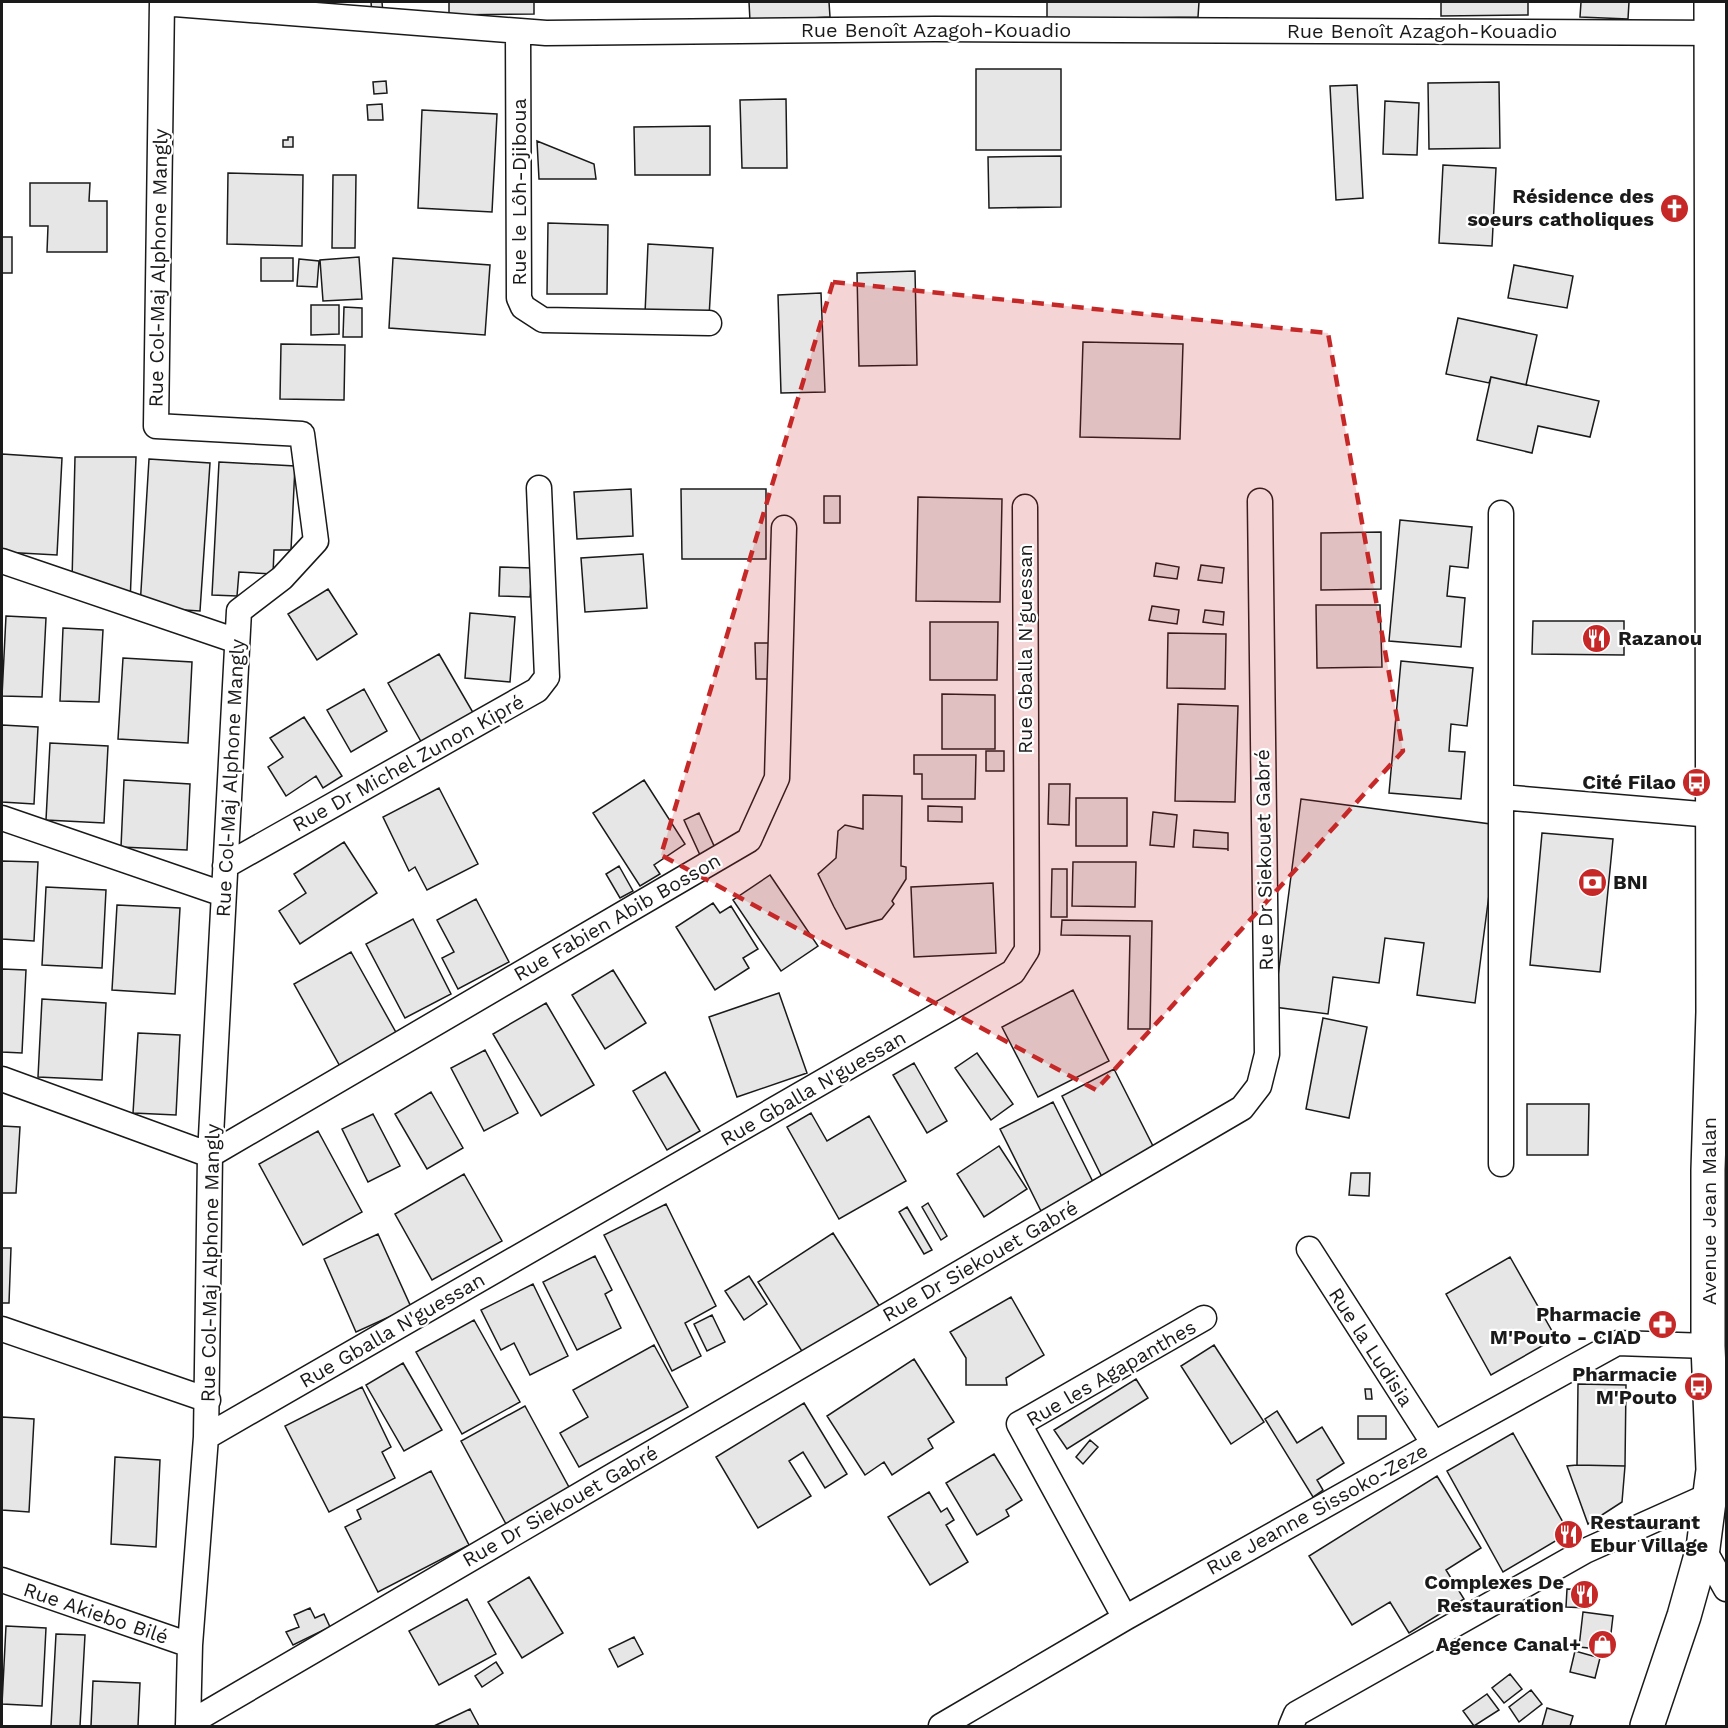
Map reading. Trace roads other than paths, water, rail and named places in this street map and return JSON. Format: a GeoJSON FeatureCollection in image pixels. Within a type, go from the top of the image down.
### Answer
{"type":"FeatureCollection","features":[{"type":"Feature","properties":{"kind":"main road","name":"Avenue Jean Malan"},"geometry":{"type":"LineString","coordinates":[[1647,1726],[1684,1616],[1703,1548],[1713,1470],[1708,1346],[1717,1182],[1720,1012],[1716,22]]}},
{"type":"Feature","properties":{"kind":"street","name":"Rue Benoît Azagoh-Kouadio"},"geometry":{"type":"LineString","coordinates":[[162,2],[546,33],[1716,22]]}},
{"type":"Feature","properties":{"kind":"street","name":"Rue Col-Maj Alphone Mangly"},"geometry":{"type":"LineString","coordinates":[[162,2],[156,426],[302,434],[316,541],[282,578],[239,611],[210,1155],[206,1437],[190,1646],[188,1725]]}},
{"type":"Feature","properties":{"kind":"street","name":"Rue le Lôh-Djiboua"},"geometry":{"type":"LineString","coordinates":[[518,31],[519,298],[523,307],[543,320],[709,323]]}},
{"type":"Feature","properties":{"kind":"street","name":"Rue Dr Michel Zunon Kipré"},"geometry":{"type":"LineString","coordinates":[[225,866],[537,690],[547,677],[539,488]]}},
{"type":"Feature","properties":{"kind":"street","name":"Rue Dr Siekouet Gabré"},"geometry":{"type":"LineString","coordinates":[[188,1725],[1242,1108],[1260,1086],[1267,1054],[1260,501]]}},
{"type":"Feature","properties":{"kind":"street","name":"Rue Gballa N'guessan"},"geometry":{"type":"LineString","coordinates":[[206,1437],[1013,972],[1027,950],[1025,507]]}},
{"type":"Feature","properties":{"kind":"street"},"geometry":{"type":"LineString","coordinates":[[1501,513],[1502,1164]]}},
{"type":"Feature","properties":{"kind":"street","name":"Rue Fabien Abib Bosson"},"geometry":{"type":"LineString","coordinates":[[210,1155],[748,840],[777,778],[784,528]]}},
{"type":"Feature","properties":{"kind":"street"},"geometry":{"type":"LineString","coordinates":[[2,561],[237,641]]}},
{"type":"Feature","properties":{"kind":"street"},"geometry":{"type":"LineString","coordinates":[[1502,798],[1719,815]]}},
{"type":"Feature","properties":{"kind":"street"},"geometry":{"type":"LineString","coordinates":[[2,818],[223,894]]}},
{"type":"Feature","properties":{"kind":"street"},"geometry":{"type":"LineString","coordinates":[[2,1079],[210,1155]]}},
{"type":"Feature","properties":{"kind":"street","name":"Rue la Ludisia"},"geometry":{"type":"LineString","coordinates":[[1309,1249],[1434,1444]]}},
{"type":"Feature","properties":{"kind":"street","name":"Rue les Agapanthes"},"geometry":{"type":"LineString","coordinates":[[1125,1618],[1019,1424],[1204,1318]]}},
{"type":"Feature","properties":{"kind":"street"},"geometry":{"type":"LineString","coordinates":[[2,1329],[207,1400]]}},
{"type":"Feature","properties":{"kind":"street","name":"Rue Jeanne Sissoko-Zeze"},"geometry":{"type":"LineString","coordinates":[[941,1726],[1125,1618],[1617,1343],[1708,1346]]}},
{"type":"Feature","properties":{"kind":"street"},"geometry":{"type":"LineString","coordinates":[[1291,1726],[1296,1713],[1585,1551],[1710,1495]]}},
{"type":"Feature","properties":{"kind":"street"},"geometry":{"type":"LineString","coordinates":[[1703,1548],[1726,1589]]}},
{"type":"Feature","properties":{"kind":"street","name":"Rue Akiebo Bilé"},"geometry":{"type":"LineString","coordinates":[[2,1580],[190,1646]]}},
{"type":"Feature","properties":{"kind":"place","name":"Résidence des soeurs catholiques"},"geometry":{"type":"Point","coordinates":[1675,208]}},
{"type":"Feature","properties":{"kind":"place","name":"Razanou"},"geometry":{"type":"Point","coordinates":[1597,638]}},
{"type":"Feature","properties":{"kind":"place","name":"Cité Filao"},"geometry":{"type":"Point","coordinates":[1697,782]}},
{"type":"Feature","properties":{"kind":"place","name":"BNI"},"geometry":{"type":"Point","coordinates":[1592,882]}},
{"type":"Feature","properties":{"kind":"place","name":"Pharmacie M'Pouto - CIAD"},"geometry":{"type":"Point","coordinates":[1662,1325]}},
{"type":"Feature","properties":{"kind":"place","name":"Pharmacie M'Pouto"},"geometry":{"type":"Point","coordinates":[1698,1386]}},
{"type":"Feature","properties":{"kind":"place","name":"Restaurant Ebur Village"},"geometry":{"type":"Point","coordinates":[1569,1534]}},
{"type":"Feature","properties":{"kind":"place","name":"Complexes De Restauration"},"geometry":{"type":"Point","coordinates":[1585,1594]}},
{"type":"Feature","properties":{"kind":"place","name":"Agence Canal+"},"geometry":{"type":"Point","coordinates":[1602,1644]}}]}
